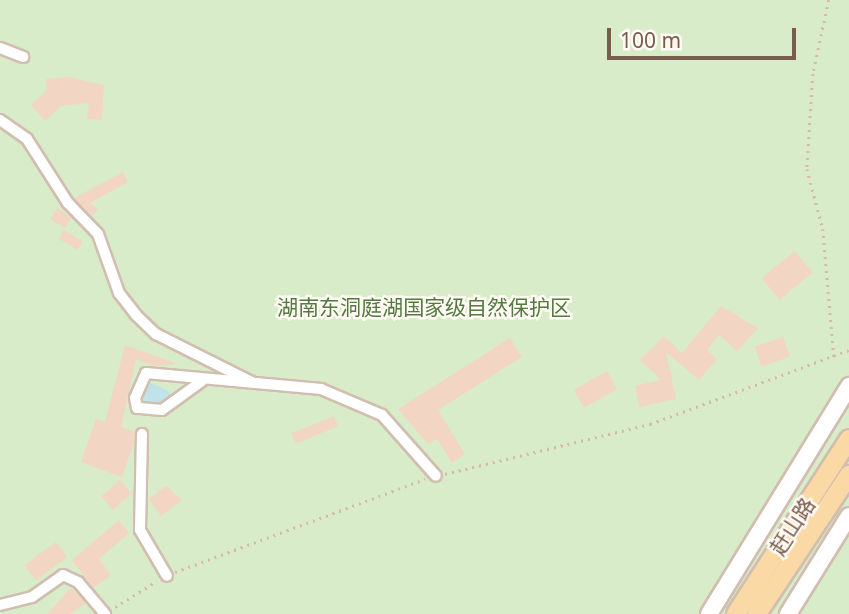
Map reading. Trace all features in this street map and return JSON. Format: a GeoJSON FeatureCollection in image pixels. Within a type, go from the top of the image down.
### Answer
{"type":"FeatureCollection","features":[{"type":"Feature","properties":{"kind":"main road"},"geometry":{"type":"LineString","coordinates":[[709,614],[849,386]]}},
{"type":"Feature","properties":{"kind":"main road","name":"赶山路"},"geometry":{"type":"LineString","coordinates":[[736,614],[849,439]]}},
{"type":"Feature","properties":{"kind":"main road","name":"赶山路"},"geometry":{"type":"LineString","coordinates":[[757,614],[849,475]]}},
{"type":"Feature","properties":{"kind":"main road"},"geometry":{"type":"LineString","coordinates":[[788,614],[849,516]]}},
{"type":"Feature","properties":{"kind":"street"},"geometry":{"type":"LineString","coordinates":[[0,48],[23,57]]}},
{"type":"Feature","properties":{"kind":"street"},"geometry":{"type":"LineString","coordinates":[[0,120],[27,139],[68,204],[99,234],[120,293],[135,315],[156,334],[255,383]]}},
{"type":"Feature","properties":{"kind":"street"},"geometry":{"type":"LineString","coordinates":[[202,381],[162,410],[137,408],[135,398],[146,373],[202,381],[321,389],[361,405],[390,423],[436,476]]}},
{"type":"Feature","properties":{"kind":"street"},"geometry":{"type":"LineString","coordinates":[[142,434],[139,530],[167,576]]}},
{"type":"Feature","properties":{"kind":"street"},"geometry":{"type":"LineString","coordinates":[[0,606],[32,597],[63,575],[78,582],[106,614]]}},
{"type":"Feature","properties":{"kind":"street"},"geometry":{"type":"LineString","coordinates":[[0,606],[10,614]]}},
{"type":"Feature","properties":{"kind":"path"},"geometry":{"type":"LineString","coordinates":[[829,0],[813,74],[807,169],[825,243],[834,357]]}},
{"type":"Feature","properties":{"kind":"path"},"geometry":{"type":"LineString","coordinates":[[106,614],[167,576],[436,476],[650,424],[849,350]]}},
{"type":"Feature","properties":{"kind":"green space","name":"湖南东洞庭湖国家级自然保护区"},"geometry":{"type":"Polygon","coordinates":[[[0,0],[849,0],[849,614],[0,614],[0,0]]]}},
{"type":"Feature","properties":{"kind":"water"},"geometry":{"type":"Polygon","coordinates":[[[150,383],[175,396],[165,405],[142,404],[143,386],[150,383]]]}},
{"type":"Feature","properties":{"kind":"building"},"geometry":{"type":"Polygon","coordinates":[[[68,77],[104,85],[102,120],[87,119],[89,103],[61,106],[45,121],[31,105],[47,90],[46,79],[68,77]]]}},
{"type":"Feature","properties":{"kind":"building"},"geometry":{"type":"Polygon","coordinates":[[[123,172],[128,182],[90,203],[98,209],[92,216],[74,198],[123,172]]]}},
{"type":"Feature","properties":{"kind":"building"},"geometry":{"type":"Polygon","coordinates":[[[58,208],[71,218],[65,228],[50,219],[58,208]]]}},
{"type":"Feature","properties":{"kind":"building"},"geometry":{"type":"Polygon","coordinates":[[[64,230],[83,242],[77,250],[59,238],[64,230]]]}},
{"type":"Feature","properties":{"kind":"building"},"geometry":{"type":"Polygon","coordinates":[[[795,251],[813,273],[779,300],[762,278],[795,251]]]}},
{"type":"Feature","properties":{"kind":"building"},"geometry":{"type":"Polygon","coordinates":[[[721,306],[758,328],[737,351],[719,335],[707,350],[717,359],[699,380],[666,352],[676,399],[639,407],[635,386],[661,380],[640,360],[664,336],[682,353],[721,306]]]}},
{"type":"Feature","properties":{"kind":"building"},"geometry":{"type":"Polygon","coordinates":[[[783,337],[790,357],[761,367],[755,347],[783,337]]]}},
{"type":"Feature","properties":{"kind":"building"},"geometry":{"type":"Polygon","coordinates":[[[510,338],[522,357],[438,410],[465,454],[452,463],[437,439],[428,444],[398,409],[510,338]]]}},
{"type":"Feature","properties":{"kind":"building"},"geometry":{"type":"Polygon","coordinates":[[[125,345],[178,364],[154,366],[136,359],[121,427],[135,432],[134,442],[122,477],[81,462],[96,419],[105,422],[125,345]]]}},
{"type":"Feature","properties":{"kind":"building"},"geometry":{"type":"Polygon","coordinates":[[[607,371],[617,389],[584,408],[574,389],[607,371]]]}},
{"type":"Feature","properties":{"kind":"building"},"geometry":{"type":"Polygon","coordinates":[[[334,416],[338,426],[295,443],[291,433],[334,416]]]}},
{"type":"Feature","properties":{"kind":"building"},"geometry":{"type":"Polygon","coordinates":[[[120,480],[132,494],[113,510],[101,496],[120,480]]]}},
{"type":"Feature","properties":{"kind":"building"},"geometry":{"type":"Polygon","coordinates":[[[166,486],[182,500],[161,516],[149,499],[166,486]]]}},
{"type":"Feature","properties":{"kind":"building"},"geometry":{"type":"Polygon","coordinates":[[[119,520],[129,533],[99,559],[111,575],[93,588],[72,560],[119,520]]]}},
{"type":"Feature","properties":{"kind":"building"},"geometry":{"type":"Polygon","coordinates":[[[56,542],[67,557],[36,580],[24,565],[56,542]]]}},
{"type":"Feature","properties":{"kind":"building"},"geometry":{"type":"Polygon","coordinates":[[[71,588],[86,603],[70,614],[47,614],[71,588]]]}}]}
